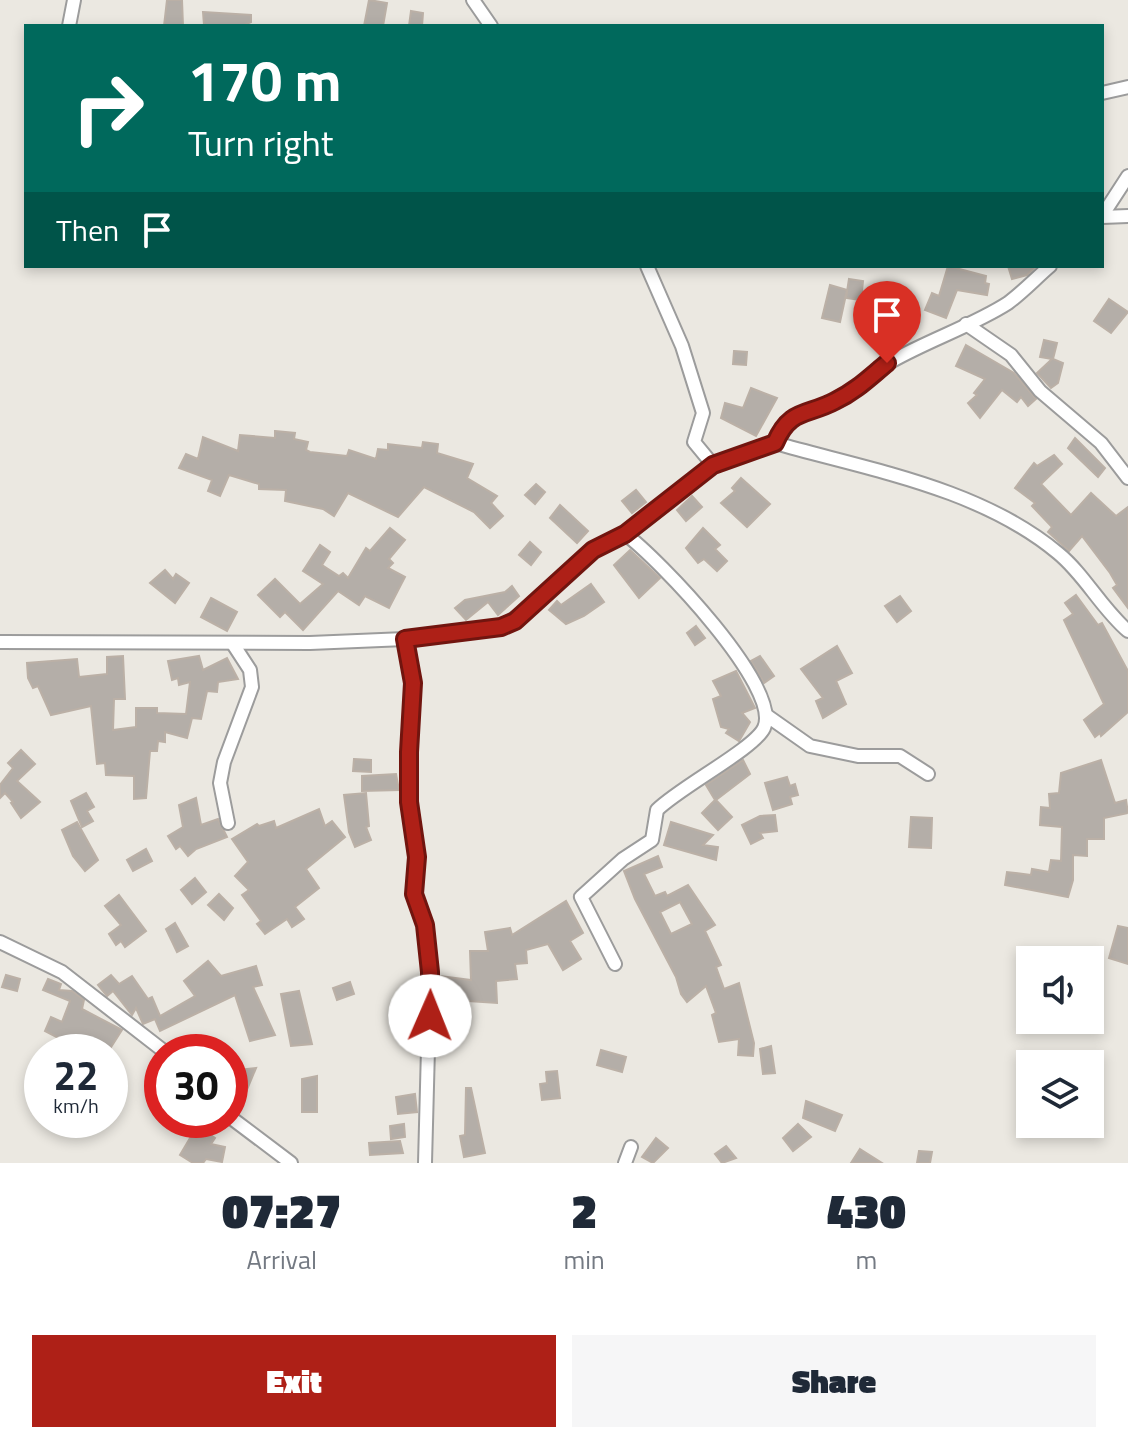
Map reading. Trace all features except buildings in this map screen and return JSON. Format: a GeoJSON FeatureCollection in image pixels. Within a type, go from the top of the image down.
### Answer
{"type":"FeatureCollection","features":[{"type":"Feature","properties":{"kind":"street"},"geometry":{"type":"LineString","coordinates":[[69,24],[74,0]]}},
{"type":"Feature","properties":{"kind":"street"},"geometry":{"type":"LineString","coordinates":[[473,0],[490,24]]}},
{"type":"Feature","properties":{"kind":"street"},"geometry":{"type":"LineString","coordinates":[[1104,93],[1128,87]]}},
{"type":"Feature","properties":{"kind":"street"},"geometry":{"type":"LineString","coordinates":[[1104,213],[1128,176]]}},
{"type":"Feature","properties":{"kind":"street"},"geometry":{"type":"LineString","coordinates":[[1104,216],[1128,216]]}},
{"type":"Feature","properties":{"kind":"street"},"geometry":{"type":"LineString","coordinates":[[648,268],[682,346],[703,413],[694,442],[713,465]]}},
{"type":"Feature","properties":{"kind":"street"},"geometry":{"type":"LineString","coordinates":[[775,443],[780,430],[799,413],[834,403],[868,382],[887,363],[1010,301],[1048,268]]}},
{"type":"Feature","properties":{"kind":"street"},"geometry":{"type":"LineString","coordinates":[[966,324],[1011,355],[1040,391],[1101,443],[1128,478]]}},
{"type":"Feature","properties":{"kind":"street"},"geometry":{"type":"LineString","coordinates":[[0,642],[233,644],[405,639],[501,627],[529,609],[593,550],[625,534],[713,465],[775,443],[937,490],[1004,515],[1061,556],[1128,631]]}},
{"type":"Feature","properties":{"kind":"street"},"geometry":{"type":"LineString","coordinates":[[615,964],[581,897],[623,859],[652,840],[657,810],[691,781],[753,740],[764,727],[766,715],[763,698],[729,645],[647,550],[625,534]]}},
{"type":"Feature","properties":{"kind":"street"},"geometry":{"type":"LineString","coordinates":[[405,639],[413,683],[409,802],[417,857],[414,894],[425,925],[430,972],[425,1163]]}},
{"type":"Feature","properties":{"kind":"street"},"geometry":{"type":"LineString","coordinates":[[228,823],[220,783],[224,762],[252,687],[250,670],[233,644]]}},
{"type":"Feature","properties":{"kind":"street"},"geometry":{"type":"LineString","coordinates":[[766,715],[818,749],[858,756],[900,756],[928,774]]}},
{"type":"Feature","properties":{"kind":"street"},"geometry":{"type":"LineString","coordinates":[[0,942],[62,972],[144,1036]]}},
{"type":"Feature","properties":{"kind":"street"},"geometry":{"type":"LineString","coordinates":[[248,1131],[291,1163]]}},
{"type":"Feature","properties":{"kind":"street"},"geometry":{"type":"LineString","coordinates":[[625,1163],[631,1147]]}},
{"type":"Feature","properties":{"kind":"route"},"geometry":{"type":"LineString","coordinates":[[430,1016],[430,972],[425,925],[414,894],[417,857],[409,802],[413,683],[405,639],[501,627],[515,621],[593,550],[625,534],[713,465],[775,443],[780,430],[799,413],[834,403],[868,382],[887,363]]}}]}
